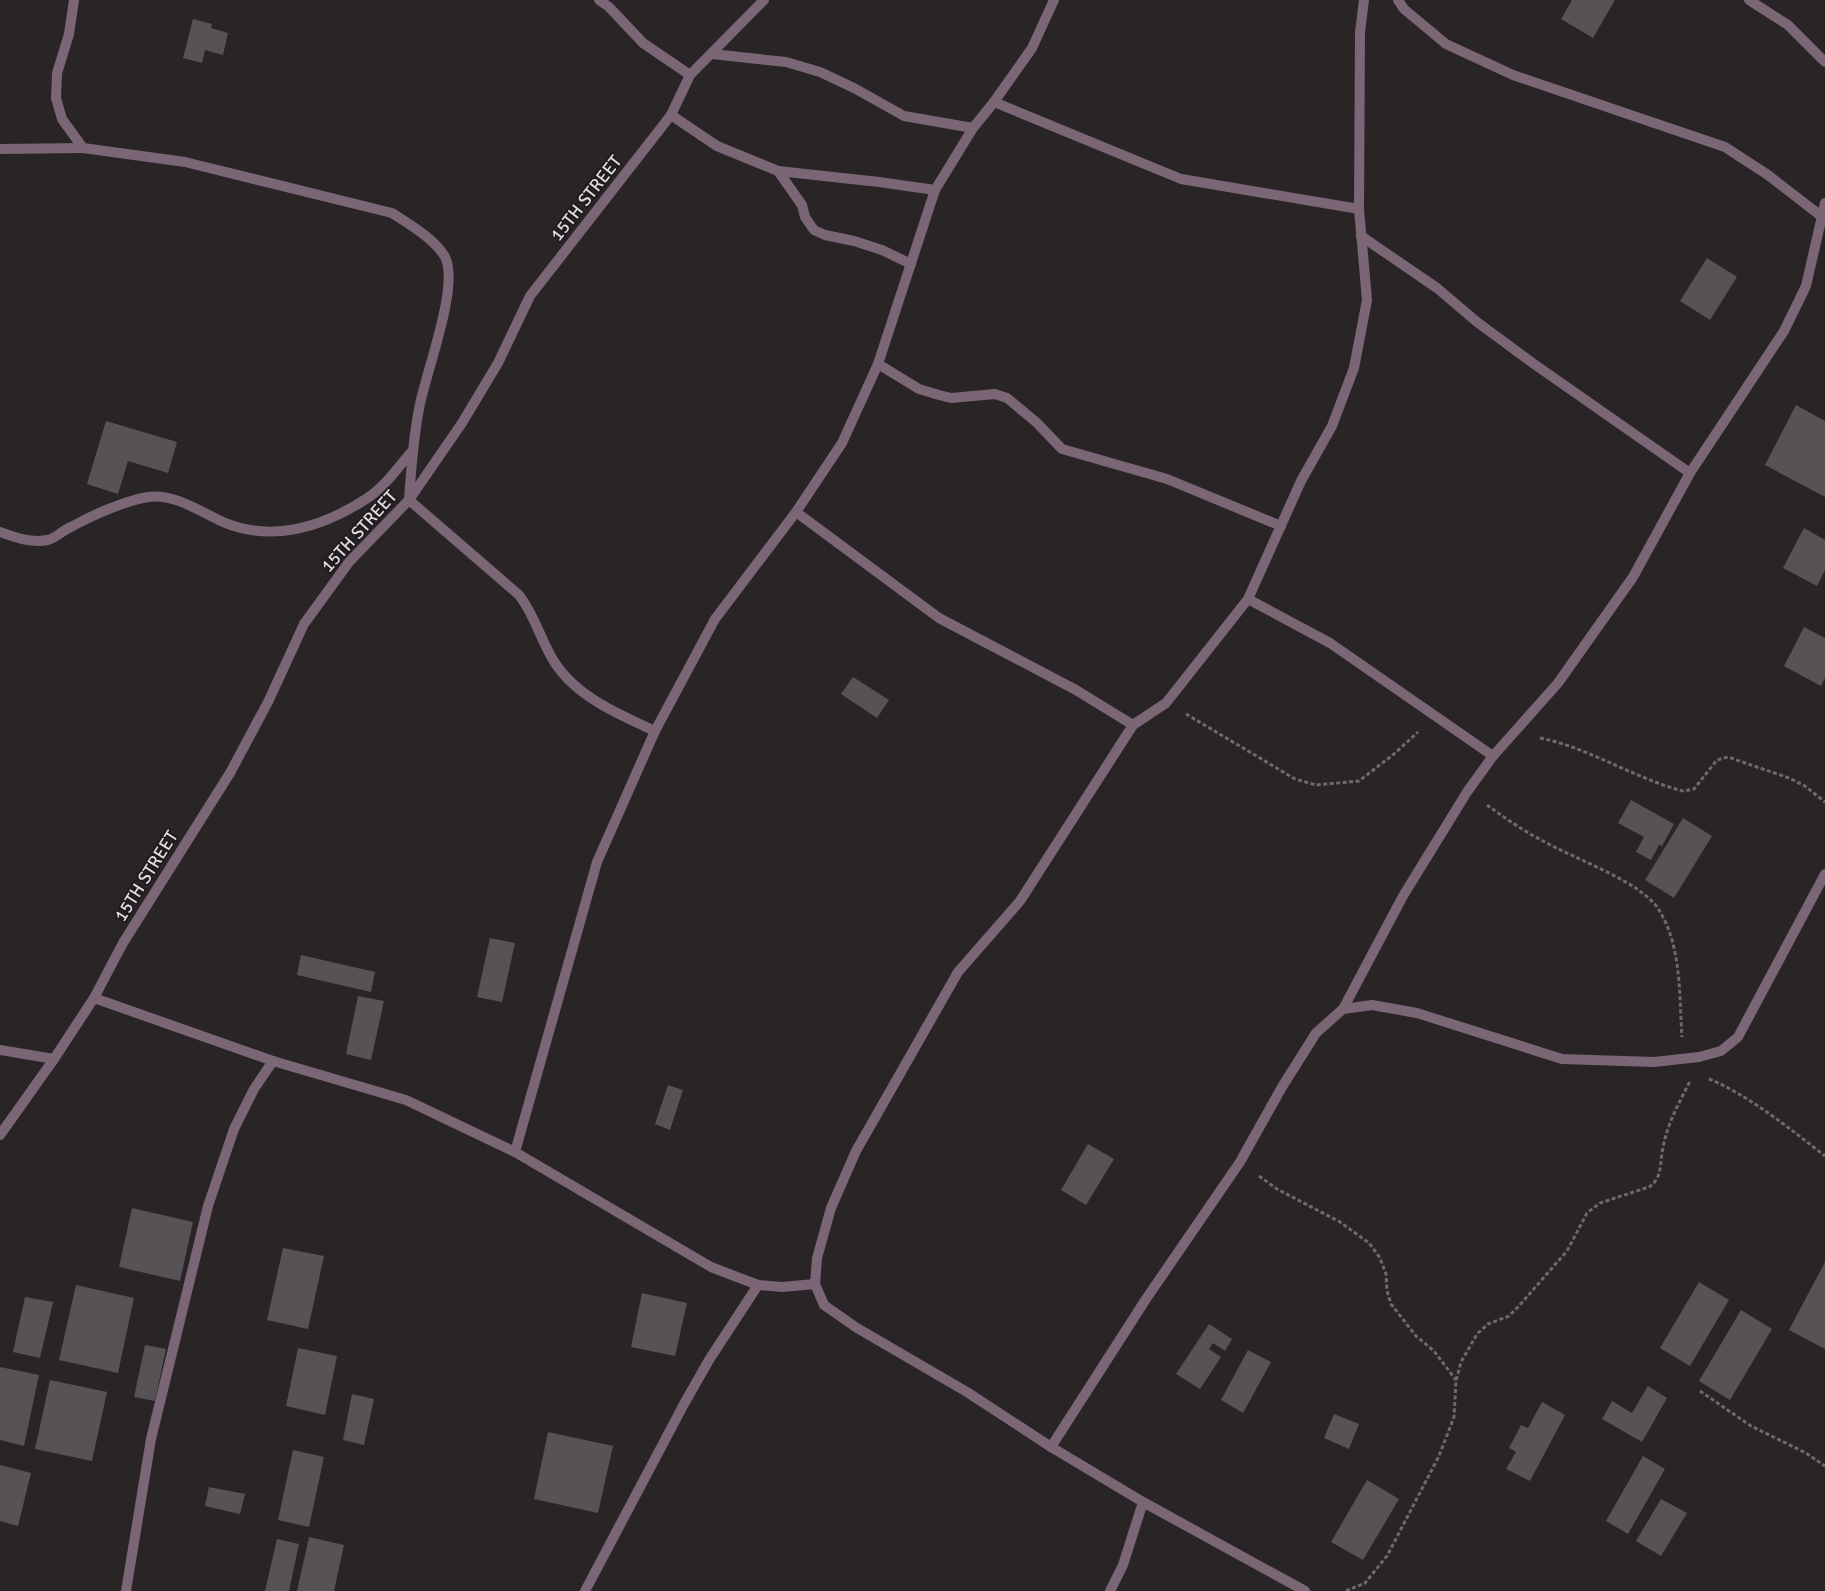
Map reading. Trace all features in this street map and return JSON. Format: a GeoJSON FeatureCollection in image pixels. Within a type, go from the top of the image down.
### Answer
{"type":"FeatureCollection","features":[{"type":"Feature","properties":{"kind":"street"},"geometry":{"type":"LineString","coordinates":[[74,0],[69,34],[57,73],[56,98],[62,119],[83,148]]}},
{"type":"Feature","properties":{"kind":"street"},"geometry":{"type":"LineString","coordinates":[[599,0],[608,3],[643,43],[690,75]]}},
{"type":"Feature","properties":{"kind":"street","name":"15TH STREET"},"geometry":{"type":"LineString","coordinates":[[0,1135],[54,1059],[94,998],[122,943],[230,773],[268,702],[304,624],[349,562],[409,500],[462,423],[498,363],[530,296],[671,115],[690,75],[764,0]]}},
{"type":"Feature","properties":{"kind":"street"},"geometry":{"type":"LineString","coordinates":[[515,1152],[597,862],[655,731],[715,619],[796,512],[842,443],[878,364],[935,190],[973,128],[1032,48],[1054,0]]}},
{"type":"Feature","properties":{"kind":"street"},"geometry":{"type":"LineString","coordinates":[[1305,1591],[1143,1502],[1051,1447],[967,1392],[857,1328],[824,1305],[815,1284],[816,1258],[829,1217],[856,1151],[958,972],[1020,901],[1133,725],[1166,703],[1248,599],[1301,481],[1332,426],[1354,368],[1367,300],[1360,209],[1360,32],[1364,0]]}},
{"type":"Feature","properties":{"kind":"street"},"geometry":{"type":"LineString","coordinates":[[1398,0],[1404,9],[1446,44],[1513,75],[1725,147],[1768,175],[1821,216]]}},
{"type":"Feature","properties":{"kind":"street"},"geometry":{"type":"LineString","coordinates":[[1749,0],[1788,25],[1825,62]]}},
{"type":"Feature","properties":{"kind":"street"},"geometry":{"type":"LineString","coordinates":[[712,54],[786,62],[837,80],[904,116],[973,128]]}},
{"type":"Feature","properties":{"kind":"street"},"geometry":{"type":"LineString","coordinates":[[994,102],[1181,179],[1360,209]]}},
{"type":"Feature","properties":{"kind":"street"},"geometry":{"type":"LineString","coordinates":[[671,115],[717,146],[778,172],[879,182],[935,190]]}},
{"type":"Feature","properties":{"kind":"street"},"geometry":{"type":"LineString","coordinates":[[0,149],[83,148],[185,162],[392,213],[422,232],[445,257],[449,279],[442,322],[426,374],[413,450],[409,500],[519,596],[531,610],[540,635],[556,664],[572,682],[614,713],[655,731]]}},
{"type":"Feature","properties":{"kind":"street"},"geometry":{"type":"LineString","coordinates":[[778,172],[802,205],[805,217],[814,230],[825,236],[854,241],[882,250],[911,264]]}},
{"type":"Feature","properties":{"kind":"street"},"geometry":{"type":"LineString","coordinates":[[1051,1447],[1146,1298],[1240,1162],[1282,1087],[1316,1033],[1343,1009],[1403,896],[1468,792],[1493,756],[1558,682],[1633,577],[1690,473],[1784,331],[1806,286],[1825,203]]}},
{"type":"Feature","properties":{"kind":"street"},"geometry":{"type":"LineString","coordinates":[[1362,236],[1437,288],[1477,322],[1534,364],[1690,473]]}},
{"type":"Feature","properties":{"kind":"street"},"geometry":{"type":"LineString","coordinates":[[878,364],[919,389],[939,395],[951,398],[995,394],[1007,398],[1062,449],[1167,479],[1280,526]]}},
{"type":"Feature","properties":{"kind":"street"},"geometry":{"type":"LineString","coordinates":[[0,532],[30,541],[50,539],[105,510],[148,497],[162,498],[197,508],[235,527],[287,532],[315,526],[366,499],[385,482],[413,450]]}},
{"type":"Feature","properties":{"kind":"street"},"geometry":{"type":"LineString","coordinates":[[796,512],[939,618],[1076,690],[1133,725]]}},
{"type":"Feature","properties":{"kind":"street"},"geometry":{"type":"LineString","coordinates":[[1248,599],[1330,643],[1493,756]]}},
{"type":"Feature","properties":{"kind":"street"},"geometry":{"type":"LineString","coordinates":[[1343,1009],[1372,1005],[1417,1013],[1562,1059],[1654,1062],[1699,1057],[1721,1051],[1738,1037],[1825,874]]}},
{"type":"Feature","properties":{"kind":"street"},"geometry":{"type":"LineString","coordinates":[[94,998],[274,1061],[406,1100],[515,1152],[711,1267],[758,1285],[782,1287],[815,1284]]}},
{"type":"Feature","properties":{"kind":"street"},"geometry":{"type":"LineString","coordinates":[[0,1050],[54,1059]]}},
{"type":"Feature","properties":{"kind":"street"},"geometry":{"type":"LineString","coordinates":[[126,1591],[151,1439],[208,1206],[234,1129],[254,1089],[274,1061]]}},
{"type":"Feature","properties":{"kind":"street"},"geometry":{"type":"LineString","coordinates":[[585,1591],[684,1404],[709,1360],[758,1285]]}},
{"type":"Feature","properties":{"kind":"street"},"geometry":{"type":"LineString","coordinates":[[1110,1591],[1123,1565],[1143,1502]]}},
{"type":"Feature","properties":{"kind":"path"},"geometry":{"type":"LineString","coordinates":[[1166,703],[1295,779],[1316,784],[1360,781],[1394,754],[1435,716]]}},
{"type":"Feature","properties":{"kind":"path"},"geometry":{"type":"LineString","coordinates":[[1512,735],[1530,736],[1566,744],[1611,765],[1683,791],[1694,789],[1717,760],[1728,757],[1789,778],[1825,802]]}},
{"type":"Feature","properties":{"kind":"path"},"geometry":{"type":"LineString","coordinates":[[1468,792],[1544,842],[1645,893],[1659,910],[1669,932],[1680,982],[1683,1059]]}},
{"type":"Feature","properties":{"kind":"path"},"geometry":{"type":"LineString","coordinates":[[1346,1591],[1365,1583],[1387,1556],[1439,1456],[1454,1417],[1456,1381],[1461,1362],[1477,1334],[1488,1324],[1509,1316],[1518,1307],[1567,1251],[1588,1214],[1600,1203],[1649,1187],[1655,1183],[1660,1174],[1667,1126],[1694,1073],[1699,1057]]}},
{"type":"Feature","properties":{"kind":"path"},"geometry":{"type":"LineString","coordinates":[[1694,1073],[1725,1085],[1791,1130],[1825,1156]]}},
{"type":"Feature","properties":{"kind":"path"},"geometry":{"type":"LineString","coordinates":[[1240,1162],[1277,1190],[1314,1207],[1369,1243],[1380,1258],[1386,1274],[1387,1291],[1391,1304],[1416,1336],[1434,1351],[1456,1381]]}},
{"type":"Feature","properties":{"kind":"path"},"geometry":{"type":"LineString","coordinates":[[1700,1391],[1751,1426],[1806,1453],[1825,1466]]}},
{"type":"Feature","properties":{"kind":"building"},"geometry":{"type":"Polygon","coordinates":[[[1572,0],[1615,0],[1593,38],[1561,19],[1572,0]]]}},
{"type":"Feature","properties":{"kind":"building"},"geometry":{"type":"Polygon","coordinates":[[[193,19],[212,24],[211,28],[228,33],[223,55],[205,50],[202,63],[183,58],[193,19]]]}},
{"type":"Feature","properties":{"kind":"building"},"geometry":{"type":"Polygon","coordinates":[[[1707,258],[1737,277],[1710,320],[1680,301],[1707,258]]]}},
{"type":"Feature","properties":{"kind":"building"},"geometry":{"type":"Polygon","coordinates":[[[1796,405],[1825,421],[1825,497],[1765,465],[1796,405]]]}},
{"type":"Feature","properties":{"kind":"building"},"geometry":{"type":"Polygon","coordinates":[[[106,421],[177,442],[168,473],[128,461],[118,494],[87,484],[106,421]]]}},
{"type":"Feature","properties":{"kind":"building"},"geometry":{"type":"Polygon","coordinates":[[[1804,528],[1825,540],[1825,570],[1817,586],[1783,568],[1804,528]]]}},
{"type":"Feature","properties":{"kind":"building"},"geometry":{"type":"Polygon","coordinates":[[[1804,627],[1825,638],[1825,678],[1821,686],[1784,666],[1804,627]]]}},
{"type":"Feature","properties":{"kind":"building"},"geometry":{"type":"Polygon","coordinates":[[[853,677],[889,700],[877,718],[841,694],[853,677]]]}},
{"type":"Feature","properties":{"kind":"building"},"geometry":{"type":"Polygon","coordinates":[[[1631,800],[1674,824],[1662,846],[1659,845],[1651,860],[1636,852],[1644,837],[1618,823],[1631,800]]]}},
{"type":"Feature","properties":{"kind":"building"},"geometry":{"type":"Polygon","coordinates":[[[1683,818],[1712,836],[1674,898],[1645,880],[1683,818]]]}},
{"type":"Feature","properties":{"kind":"building"},"geometry":{"type":"Polygon","coordinates":[[[490,938],[515,943],[502,1002],[477,997],[490,938]]]}},
{"type":"Feature","properties":{"kind":"building"},"geometry":{"type":"Polygon","coordinates":[[[301,955],[375,972],[371,992],[297,975],[301,955]]]}},
{"type":"Feature","properties":{"kind":"building"},"geometry":{"type":"Polygon","coordinates":[[[358,996],[384,1001],[371,1060],[346,1054],[358,996]]]}},
{"type":"Feature","properties":{"kind":"building"},"geometry":{"type":"Polygon","coordinates":[[[668,1085],[683,1090],[670,1130],[655,1124],[668,1085]]]}},
{"type":"Feature","properties":{"kind":"building"},"geometry":{"type":"Polygon","coordinates":[[[1088,1144],[1114,1159],[1086,1205],[1061,1190],[1088,1144]]]}},
{"type":"Feature","properties":{"kind":"building"},"geometry":{"type":"Polygon","coordinates":[[[132,1208],[193,1222],[180,1281],[119,1267],[132,1208]]]}},
{"type":"Feature","properties":{"kind":"building"},"geometry":{"type":"Polygon","coordinates":[[[283,1248],[324,1256],[308,1329],[267,1320],[283,1248]]]}},
{"type":"Feature","properties":{"kind":"building"},"geometry":{"type":"Polygon","coordinates":[[[1825,1262],[1825,1349],[1789,1330],[1825,1262]]]}},
{"type":"Feature","properties":{"kind":"building"},"geometry":{"type":"Polygon","coordinates":[[[1699,1282],[1729,1300],[1690,1366],[1660,1348],[1699,1282]]]}},
{"type":"Feature","properties":{"kind":"building"},"geometry":{"type":"Polygon","coordinates":[[[76,1285],[134,1298],[118,1373],[59,1360],[76,1285]]]}},
{"type":"Feature","properties":{"kind":"building"},"geometry":{"type":"Polygon","coordinates":[[[642,1293],[687,1303],[675,1356],[631,1347],[642,1293]]]}},
{"type":"Feature","properties":{"kind":"building"},"geometry":{"type":"Polygon","coordinates":[[[25,1297],[53,1302],[40,1358],[13,1352],[25,1297]]]}},
{"type":"Feature","properties":{"kind":"building"},"geometry":{"type":"Polygon","coordinates":[[[1741,1310],[1772,1329],[1730,1400],[1699,1381],[1741,1310]]]}},
{"type":"Feature","properties":{"kind":"building"},"geometry":{"type":"Polygon","coordinates":[[[1209,1324],[1232,1339],[1225,1351],[1213,1343],[1209,1349],[1221,1357],[1200,1389],[1176,1374],[1209,1324]]]}},
{"type":"Feature","properties":{"kind":"building"},"geometry":{"type":"Polygon","coordinates":[[[145,1345],[166,1349],[155,1401],[134,1397],[145,1345]]]}},
{"type":"Feature","properties":{"kind":"building"},"geometry":{"type":"Polygon","coordinates":[[[298,1348],[337,1356],[325,1415],[286,1406],[298,1348]]]}},
{"type":"Feature","properties":{"kind":"building"},"geometry":{"type":"Polygon","coordinates":[[[1248,1350],[1271,1362],[1243,1413],[1221,1400],[1248,1350]]]}},
{"type":"Feature","properties":{"kind":"building"},"geometry":{"type":"Polygon","coordinates":[[[0,1367],[39,1375],[24,1446],[0,1440],[0,1367]]]}},
{"type":"Feature","properties":{"kind":"building"},"geometry":{"type":"Polygon","coordinates":[[[50,1380],[107,1392],[92,1461],[35,1449],[50,1380]]]}},
{"type":"Feature","properties":{"kind":"building"},"geometry":{"type":"Polygon","coordinates":[[[1648,1386],[1667,1398],[1642,1442],[1602,1419],[1612,1401],[1632,1413],[1648,1386]]]}},
{"type":"Feature","properties":{"kind":"building"},"geometry":{"type":"Polygon","coordinates":[[[352,1394],[374,1399],[364,1445],[343,1440],[352,1394]]]}},
{"type":"Feature","properties":{"kind":"building"},"geometry":{"type":"Polygon","coordinates":[[[1542,1402],[1565,1415],[1530,1481],[1506,1469],[1516,1452],[1509,1448],[1521,1425],[1528,1428],[1542,1402]]]}},
{"type":"Feature","properties":{"kind":"building"},"geometry":{"type":"Polygon","coordinates":[[[1334,1414],[1359,1424],[1349,1449],[1324,1438],[1334,1414]]]}},
{"type":"Feature","properties":{"kind":"building"},"geometry":{"type":"Polygon","coordinates":[[[548,1432],[613,1446],[598,1513],[534,1499],[548,1432]]]}},
{"type":"Feature","properties":{"kind":"building"},"geometry":{"type":"Polygon","coordinates":[[[293,1450],[324,1457],[309,1527],[278,1520],[293,1450]]]}},
{"type":"Feature","properties":{"kind":"building"},"geometry":{"type":"Polygon","coordinates":[[[1643,1456],[1665,1469],[1628,1534],[1606,1521],[1643,1456]]]}},
{"type":"Feature","properties":{"kind":"building"},"geometry":{"type":"Polygon","coordinates":[[[0,1465],[31,1473],[18,1526],[0,1521],[0,1465]]]}},
{"type":"Feature","properties":{"kind":"building"},"geometry":{"type":"Polygon","coordinates":[[[1367,1480],[1399,1499],[1363,1560],[1331,1542],[1367,1480]]]}},
{"type":"Feature","properties":{"kind":"building"},"geometry":{"type":"Polygon","coordinates":[[[209,1487],[245,1494],[240,1514],[205,1506],[209,1487]]]}},
{"type":"Feature","properties":{"kind":"building"},"geometry":{"type":"Polygon","coordinates":[[[1661,1499],[1687,1513],[1661,1556],[1636,1541],[1661,1499]]]}},
{"type":"Feature","properties":{"kind":"building"},"geometry":{"type":"Polygon","coordinates":[[[309,1537],[344,1545],[334,1591],[297,1591],[309,1537]]]}},
{"type":"Feature","properties":{"kind":"building"},"geometry":{"type":"Polygon","coordinates":[[[277,1539],[299,1544],[289,1591],[265,1591],[277,1539]]]}}]}
